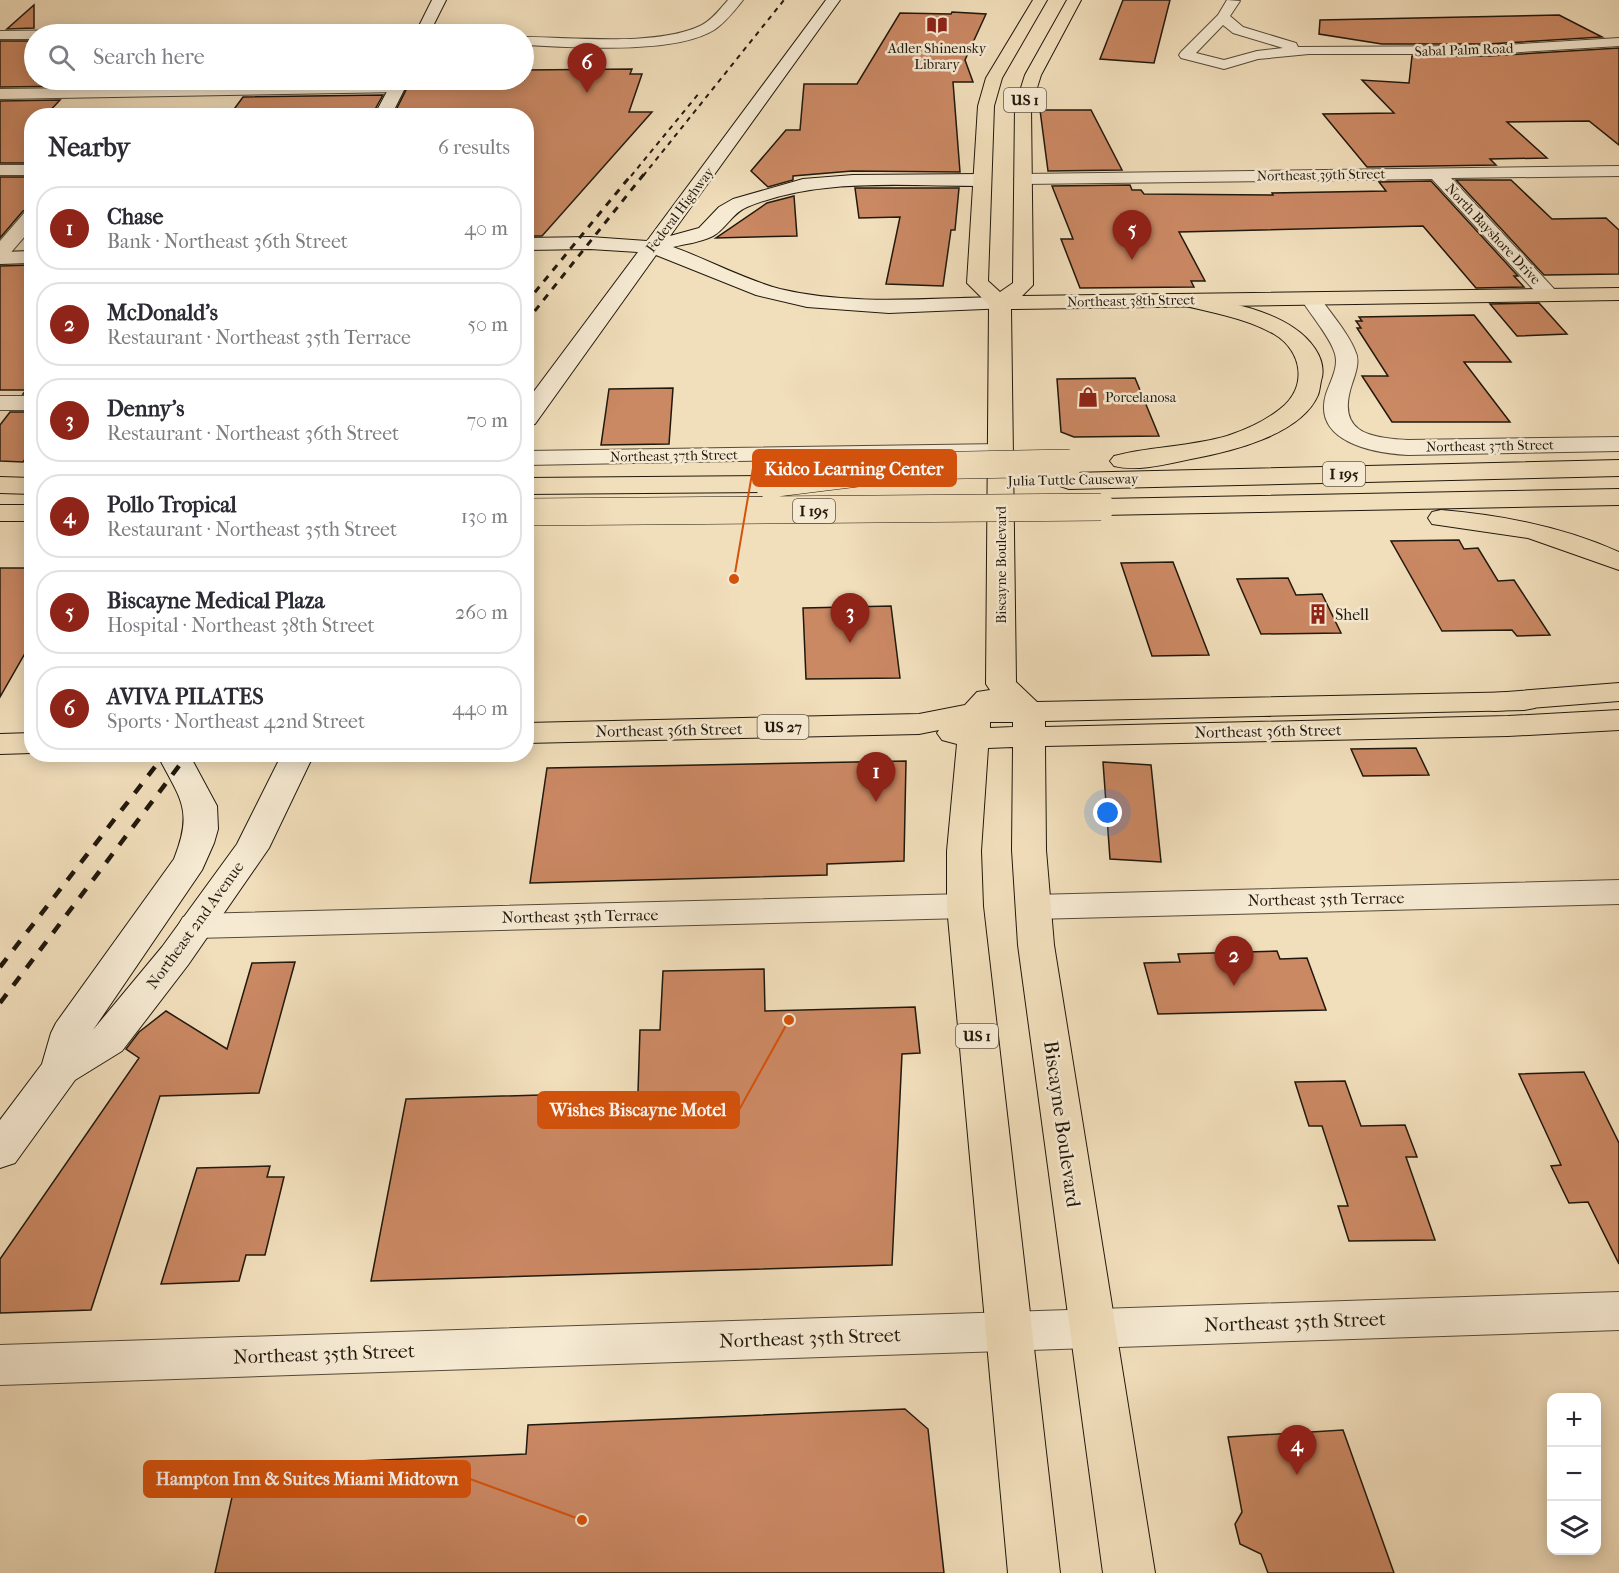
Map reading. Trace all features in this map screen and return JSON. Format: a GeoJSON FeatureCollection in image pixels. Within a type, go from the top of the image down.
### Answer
{"type":"FeatureCollection","features":[{"type":"Feature","properties":{"kind":"main road"},"geometry":{"type":"LineString","coordinates":[[427,24],[440,0]]}},
{"type":"Feature","properties":{"kind":"main road","name":"Federal Highway"},"geometry":{"type":"LineString","coordinates":[[534,408],[833,0]]}},
{"type":"Feature","properties":{"kind":"main road","name":"US 1"},"geometry":{"type":"LineString","coordinates":[[1040,0],[1003,62],[999,102],[983,119],[977,283],[1000,303],[1023,285],[1022,130],[1026,92],[1074,0]]}},
{"type":"Feature","properties":{"kind":"main road"},"geometry":{"type":"LineString","coordinates":[[386,108],[395,90]]}},
{"type":"Feature","properties":{"kind":"main road"},"geometry":{"type":"LineString","coordinates":[[999,102],[1006,171],[1023,179]]}},
{"type":"Feature","properties":{"kind":"main road"},"geometry":{"type":"LineString","coordinates":[[534,244],[590,243],[652,247],[706,232],[726,212],[740,203],[803,185],[853,181],[982,180]]}},
{"type":"Feature","properties":{"kind":"main road"},"geometry":{"type":"LineString","coordinates":[[706,232],[705,247],[730,277]]}},
{"type":"Feature","properties":{"kind":"main road","name":"Northeast 38th Street"},"geometry":{"type":"LineString","coordinates":[[652,247],[690,259],[763,291],[818,302],[881,305],[1619,294]]}},
{"type":"Feature","properties":{"kind":"main road"},"geometry":{"type":"LineString","coordinates":[[0,258],[24,257]]}},
{"type":"Feature","properties":{"kind":"main road"},"geometry":{"type":"LineString","coordinates":[[1070,472],[1231,442],[1263,431],[1280,421],[1305,399],[1311,376],[1311,364],[1302,346],[1292,336],[1265,322],[1190,300]]}},
{"type":"Feature","properties":{"kind":"main road","name":"Biscayne Boulevard"},"geometry":{"type":"LineString","coordinates":[[1000,303],[1001,684]]}},
{"type":"Feature","properties":{"kind":"main road","name":"Julia Tuttle Causeway"},"geometry":{"type":"LineString","coordinates":[[534,486],[768,484],[1070,472],[1619,468]]}},
{"type":"Feature","properties":{"kind":"main road"},"geometry":{"type":"LineString","coordinates":[[0,486],[24,486]]}},
{"type":"Feature","properties":{"kind":"main road","name":"Julia Tuttle Causeway"},"geometry":{"type":"LineString","coordinates":[[534,512],[1193,506],[1619,497]]}},
{"type":"Feature","properties":{"kind":"main road"},"geometry":{"type":"LineString","coordinates":[[1193,506],[1474,521],[1544,535],[1586,548],[1619,562]]}},
{"type":"Feature","properties":{"kind":"main road"},"geometry":{"type":"LineString","coordinates":[[0,513],[24,513]]}},
{"type":"Feature","properties":{"kind":"main road"},"geometry":{"type":"LineString","coordinates":[[974,726],[1001,684],[1029,724]]}},
{"type":"Feature","properties":{"kind":"main road"},"geometry":{"type":"LineString","coordinates":[[1494,702],[1619,692]]}},
{"type":"Feature","properties":{"kind":"main road","name":"Northeast 36th Street"},"geometry":{"type":"LineString","coordinates":[[534,733],[920,724],[974,726],[1494,702],[1619,700]]}},
{"type":"Feature","properties":{"kind":"main road","name":"Northeast 36th Street"},"geometry":{"type":"LineString","coordinates":[[1029,724],[1508,726],[1619,720]]}},
{"type":"Feature","properties":{"kind":"main road","name":"Biscayne Boulevard"},"geometry":{"type":"LineString","coordinates":[[1029,724],[1029,850],[1033,907],[1069,1179],[1129,1573]]}},
{"type":"Feature","properties":{"kind":"main road","name":"US 1"},"geometry":{"type":"LineString","coordinates":[[974,726],[964,851],[965,906],[1034,1573]]}},
{"type":"Feature","properties":{"kind":"main road"},"geometry":{"type":"LineString","coordinates":[[0,744],[24,743]]}},
{"type":"Feature","properties":{"kind":"main road","name":"Northeast 2nd Avenue"},"geometry":{"type":"LineString","coordinates":[[61,1069],[70,1033],[190,862],[202,834],[203,808],[177,762]]}},
{"type":"Feature","properties":{"kind":"main road","name":"Northeast 2nd Avenue"},"geometry":{"type":"LineString","coordinates":[[0,1151],[61,1069],[108,1040],[195,926],[252,848],[294,762]]}},
{"type":"Feature","properties":{"kind":"street"},"geometry":{"type":"LineString","coordinates":[[534,41],[642,40],[691,33],[713,24],[736,0]]}},
{"type":"Feature","properties":{"kind":"street"},"geometry":{"type":"LineString","coordinates":[[1234,0],[1223,17],[1186,55],[1224,65],[1257,55],[1309,50]]}},
{"type":"Feature","properties":{"kind":"street"},"geometry":{"type":"LineString","coordinates":[[1223,17],[1238,30],[1309,50]]}},
{"type":"Feature","properties":{"kind":"street"},"geometry":{"type":"LineString","coordinates":[[0,35],[24,35]]}},
{"type":"Feature","properties":{"kind":"street","name":"Sabal Palm Road"},"geometry":{"type":"LineString","coordinates":[[1309,50],[1488,50],[1619,42]]}},
{"type":"Feature","properties":{"kind":"street"},"geometry":{"type":"LineString","coordinates":[[0,94],[205,90]]}},
{"type":"Feature","properties":{"kind":"street"},"geometry":{"type":"LineString","coordinates":[[127,108],[141,92]]}},
{"type":"Feature","properties":{"kind":"street"},"geometry":{"type":"LineString","coordinates":[[0,170],[24,170]]}},
{"type":"Feature","properties":{"kind":"street","name":"Northeast 39th Street"},"geometry":{"type":"LineString","coordinates":[[1023,179],[1619,171]]}},
{"type":"Feature","properties":{"kind":"street","name":"North Bayshore Drive"},"geometry":{"type":"LineString","coordinates":[[1437,174],[1549,295]]}},
{"type":"Feature","properties":{"kind":"street"},"geometry":{"type":"LineString","coordinates":[[0,253],[24,225]]}},
{"type":"Feature","properties":{"kind":"street","name":"Northeast 37th Street"},"geometry":{"type":"LineString","coordinates":[[1311,299],[1346,353],[1348,361],[1335,412],[1342,428],[1362,439],[1406,447],[1619,444]]}},
{"type":"Feature","properties":{"kind":"street"},"geometry":{"type":"LineString","coordinates":[[0,403],[24,402]]}},
{"type":"Feature","properties":{"kind":"street","name":"Northeast 37th Street"},"geometry":{"type":"LineString","coordinates":[[534,458],[1001,451]]}},
{"type":"Feature","properties":{"kind":"street","name":"Northeast 35th Terrace"},"geometry":{"type":"LineString","coordinates":[[1033,907],[1619,892]]}},
{"type":"Feature","properties":{"kind":"street","name":"Northeast 35th Terrace"},"geometry":{"type":"LineString","coordinates":[[195,926],[965,906]]}},
{"type":"Feature","properties":{"kind":"street","name":"Northeast 35th Street"},"geometry":{"type":"LineString","coordinates":[[0,1365],[1619,1311]]}},
{"type":"Feature","properties":{"kind":"building"},"geometry":{"type":"Polygon","coordinates":[[[1123,0],[1170,0],[1154,63],[1100,59],[1123,0]]]}},
{"type":"Feature","properties":{"kind":"building"},"geometry":{"type":"Polygon","coordinates":[[[34,5],[34,24],[24,24],[24,28],[7,29],[34,5]]]}},
{"type":"Feature","properties":{"kind":"building"},"geometry":{"type":"Polygon","coordinates":[[[952,12],[986,14],[965,60],[973,82],[953,82],[960,172],[852,171],[793,176],[793,180],[768,187],[751,171],[786,130],[800,130],[804,84],[857,84],[900,13],[951,14],[952,12]]]}},
{"type":"Feature","properties":{"kind":"building"},"geometry":{"type":"Polygon","coordinates":[[[1559,15],[1602,37],[1488,44],[1382,44],[1319,34],[1320,20],[1559,15]]]}},
{"type":"Feature","properties":{"kind":"building"},"geometry":{"type":"Polygon","coordinates":[[[0,41],[24,41],[24,87],[0,87],[0,41]]]}},
{"type":"Feature","properties":{"kind":"building"},"geometry":{"type":"Polygon","coordinates":[[[1619,48],[1619,145],[1589,121],[1507,122],[1547,158],[1490,159],[1496,165],[1367,167],[1323,114],[1394,113],[1362,80],[1409,83],[1412,56],[1488,56],[1619,48]]]}},
{"type":"Feature","properties":{"kind":"building"},"geometry":{"type":"Polygon","coordinates":[[[632,69],[630,74],[642,74],[629,112],[652,112],[542,236],[534,236],[534,108],[397,108],[406,90],[534,90],[534,70],[632,69]]]}},
{"type":"Feature","properties":{"kind":"building"},"geometry":{"type":"Polygon","coordinates":[[[383,95],[376,108],[235,108],[243,97],[383,95]]]}},
{"type":"Feature","properties":{"kind":"building"},"geometry":{"type":"Polygon","coordinates":[[[60,100],[52,108],[24,108],[24,163],[0,163],[0,101],[60,100]]]}},
{"type":"Feature","properties":{"kind":"building"},"geometry":{"type":"Polygon","coordinates":[[[1040,110],[1091,110],[1122,170],[1048,171],[1040,110]]]}},
{"type":"Feature","properties":{"kind":"building"},"geometry":{"type":"Polygon","coordinates":[[[0,177],[24,177],[24,211],[0,238],[0,177]]]}},
{"type":"Feature","properties":{"kind":"building"},"geometry":{"type":"Polygon","coordinates":[[[1456,180],[1511,180],[1552,219],[1606,218],[1619,230],[1619,274],[1544,275],[1456,180]]]}},
{"type":"Feature","properties":{"kind":"building"},"geometry":{"type":"Polygon","coordinates":[[[1431,181],[1518,276],[1514,276],[1524,287],[1476,288],[1423,226],[1179,232],[1205,281],[1191,281],[1194,287],[1080,288],[1061,239],[1073,239],[1052,186],[1130,185],[1132,190],[1141,190],[1144,194],[1273,195],[1272,193],[1386,191],[1379,182],[1431,181]]]}},
{"type":"Feature","properties":{"kind":"building"},"geometry":{"type":"Polygon","coordinates":[[[855,188],[959,188],[955,230],[951,230],[943,286],[886,284],[900,217],[859,218],[855,188]]]}},
{"type":"Feature","properties":{"kind":"building"},"geometry":{"type":"Polygon","coordinates":[[[794,196],[797,236],[716,238],[767,203],[794,196]]]}},
{"type":"Feature","properties":{"kind":"building"},"geometry":{"type":"Polygon","coordinates":[[[24,265],[24,390],[0,390],[0,266],[24,265]]]}},
{"type":"Feature","properties":{"kind":"building"},"geometry":{"type":"Polygon","coordinates":[[[1539,303],[1567,334],[1517,336],[1490,304],[1539,303]]]}},
{"type":"Feature","properties":{"kind":"building"},"geometry":{"type":"Polygon","coordinates":[[[1474,315],[1511,362],[1464,362],[1510,422],[1392,422],[1362,376],[1388,376],[1357,328],[1361,328],[1356,321],[1362,321],[1359,317],[1474,315]]]}},
{"type":"Feature","properties":{"kind":"building"},"geometry":{"type":"Polygon","coordinates":[[[1135,378],[1159,436],[1074,437],[1061,432],[1057,379],[1135,378]]]}},
{"type":"Feature","properties":{"kind":"building"},"geometry":{"type":"Polygon","coordinates":[[[673,388],[669,444],[601,445],[609,389],[673,388]]]}},
{"type":"Feature","properties":{"kind":"building"},"geometry":{"type":"Polygon","coordinates":[[[10,412],[24,412],[23,462],[0,461],[0,425],[10,412]]]}},
{"type":"Feature","properties":{"kind":"building"},"geometry":{"type":"Polygon","coordinates":[[[1459,540],[1464,549],[1478,548],[1498,581],[1514,580],[1550,635],[1517,636],[1512,630],[1442,631],[1391,541],[1459,540]]]}},
{"type":"Feature","properties":{"kind":"building"},"geometry":{"type":"Polygon","coordinates":[[[1173,562],[1209,655],[1152,656],[1121,563],[1173,562]]]}},
{"type":"Feature","properties":{"kind":"building"},"geometry":{"type":"Polygon","coordinates":[[[0,568],[24,568],[24,655],[0,697],[0,568]]]}},
{"type":"Feature","properties":{"kind":"building","name":"Shell"},"geometry":{"type":"Polygon","coordinates":[[[1288,578],[1296,595],[1322,594],[1341,633],[1261,634],[1237,579],[1288,578]]]}},
{"type":"Feature","properties":{"kind":"building"},"geometry":{"type":"Polygon","coordinates":[[[891,606],[900,678],[806,679],[803,608],[891,606]]]}},
{"type":"Feature","properties":{"kind":"building"},"geometry":{"type":"Polygon","coordinates":[[[1416,748],[1429,775],[1363,776],[1351,749],[1416,748]]]}},
{"type":"Feature","properties":{"kind":"building"},"geometry":{"type":"Polygon","coordinates":[[[906,761],[904,861],[827,864],[827,875],[530,883],[547,768],[906,761]]]}},
{"type":"Feature","properties":{"kind":"building"},"geometry":{"type":"Polygon","coordinates":[[[1103,762],[1151,765],[1161,862],[1110,859],[1103,762]]]}},
{"type":"Feature","properties":{"kind":"building"},"geometry":{"type":"Polygon","coordinates":[[[1277,951],[1280,959],[1307,958],[1326,1010],[1158,1014],[1144,963],[1180,962],[1178,954],[1277,951]]]}},
{"type":"Feature","properties":{"kind":"building"},"geometry":{"type":"Polygon","coordinates":[[[295,962],[259,1093],[160,1096],[91,1310],[0,1313],[0,1259],[139,1058],[126,1049],[139,1032],[166,1011],[227,1049],[252,963],[295,962]]]}},
{"type":"Feature","properties":{"kind":"building"},"geometry":{"type":"Polygon","coordinates":[[[764,969],[765,1011],[915,1007],[920,1053],[902,1054],[892,1265],[371,1281],[406,1099],[638,1092],[640,1030],[660,1030],[663,971],[764,969]]]}},
{"type":"Feature","properties":{"kind":"building"},"geometry":{"type":"Polygon","coordinates":[[[1584,1072],[1619,1143],[1619,1264],[1588,1202],[1569,1203],[1551,1166],[1561,1165],[1519,1074],[1584,1072]]]}},
{"type":"Feature","properties":{"kind":"building"},"geometry":{"type":"Polygon","coordinates":[[[1345,1081],[1361,1126],[1405,1125],[1417,1157],[1406,1157],[1435,1240],[1349,1241],[1338,1206],[1348,1206],[1322,1126],[1309,1126],[1295,1082],[1345,1081]]]}},
{"type":"Feature","properties":{"kind":"building"},"geometry":{"type":"Polygon","coordinates":[[[270,1166],[267,1177],[284,1177],[265,1255],[246,1255],[239,1281],[161,1284],[197,1168],[270,1166]]]}},
{"type":"Feature","properties":{"kind":"building"},"geometry":{"type":"Polygon","coordinates":[[[905,1409],[928,1429],[944,1573],[215,1573],[239,1466],[526,1454],[528,1425],[905,1409]]]}},
{"type":"Feature","properties":{"kind":"building"},"geometry":{"type":"Polygon","coordinates":[[[1343,1430],[1394,1573],[1268,1573],[1261,1554],[1240,1544],[1235,1524],[1242,1512],[1228,1437],[1343,1430]]]}},
{"type":"Feature","properties":{"kind":"railway"},"geometry":{"type":"LineString","coordinates":[[643,176],[784,0]]}},
{"type":"Feature","properties":{"kind":"railway"},"geometry":{"type":"LineString","coordinates":[[631,176],[700,92]]}},
{"type":"Feature","properties":{"kind":"railway"},"geometry":{"type":"LineString","coordinates":[[534,293],[632,174]]}},
{"type":"Feature","properties":{"kind":"railway"},"geometry":{"type":"LineString","coordinates":[[534,312],[644,174]]}},
{"type":"Feature","properties":{"kind":"railway"},"geometry":{"type":"LineString","coordinates":[[0,967],[159,762]]}},
{"type":"Feature","properties":{"kind":"railway"},"geometry":{"type":"LineString","coordinates":[[0,1003],[182,762]]}},
{"type":"Feature","properties":{"kind":"place","name":"Adler Shinensky Library"},"geometry":{"type":"Point","coordinates":[937,25]}},
{"type":"Feature","properties":{"kind":"place","name":"AVIVA PILATES"},"geometry":{"type":"Point","coordinates":[587,93]}},
{"type":"Feature","properties":{"kind":"place","name":"Biscayne Medical Plaza"},"geometry":{"type":"Point","coordinates":[1132,260]}},
{"type":"Feature","properties":{"kind":"place","name":"Porcelanosa"},"geometry":{"type":"Point","coordinates":[1088,397]}},
{"type":"Feature","properties":{"kind":"place","name":"Kidco Learning Center"},"geometry":{"type":"Point","coordinates":[734,579]}},
{"type":"Feature","properties":{"kind":"place","name":"Shell"},"geometry":{"type":"Point","coordinates":[1318,614]}},
{"type":"Feature","properties":{"kind":"place","name":"Denny's"},"geometry":{"type":"Point","coordinates":[850,643]}},
{"type":"Feature","properties":{"kind":"place","name":"Chase"},"geometry":{"type":"Point","coordinates":[876,802]}},
{"type":"Feature","properties":{"kind":"place","name":"McDonald's"},"geometry":{"type":"Point","coordinates":[1234,986]}},
{"type":"Feature","properties":{"kind":"place","name":"Wishes Biscayne Motel"},"geometry":{"type":"Point","coordinates":[789,1020]}},
{"type":"Feature","properties":{"kind":"place","name":"Pollo Tropical"},"geometry":{"type":"Point","coordinates":[1297,1475]}},
{"type":"Feature","properties":{"kind":"place","name":"Hampton Inn & Suites Miami Midtown"},"geometry":{"type":"Point","coordinates":[582,1520]}}]}
